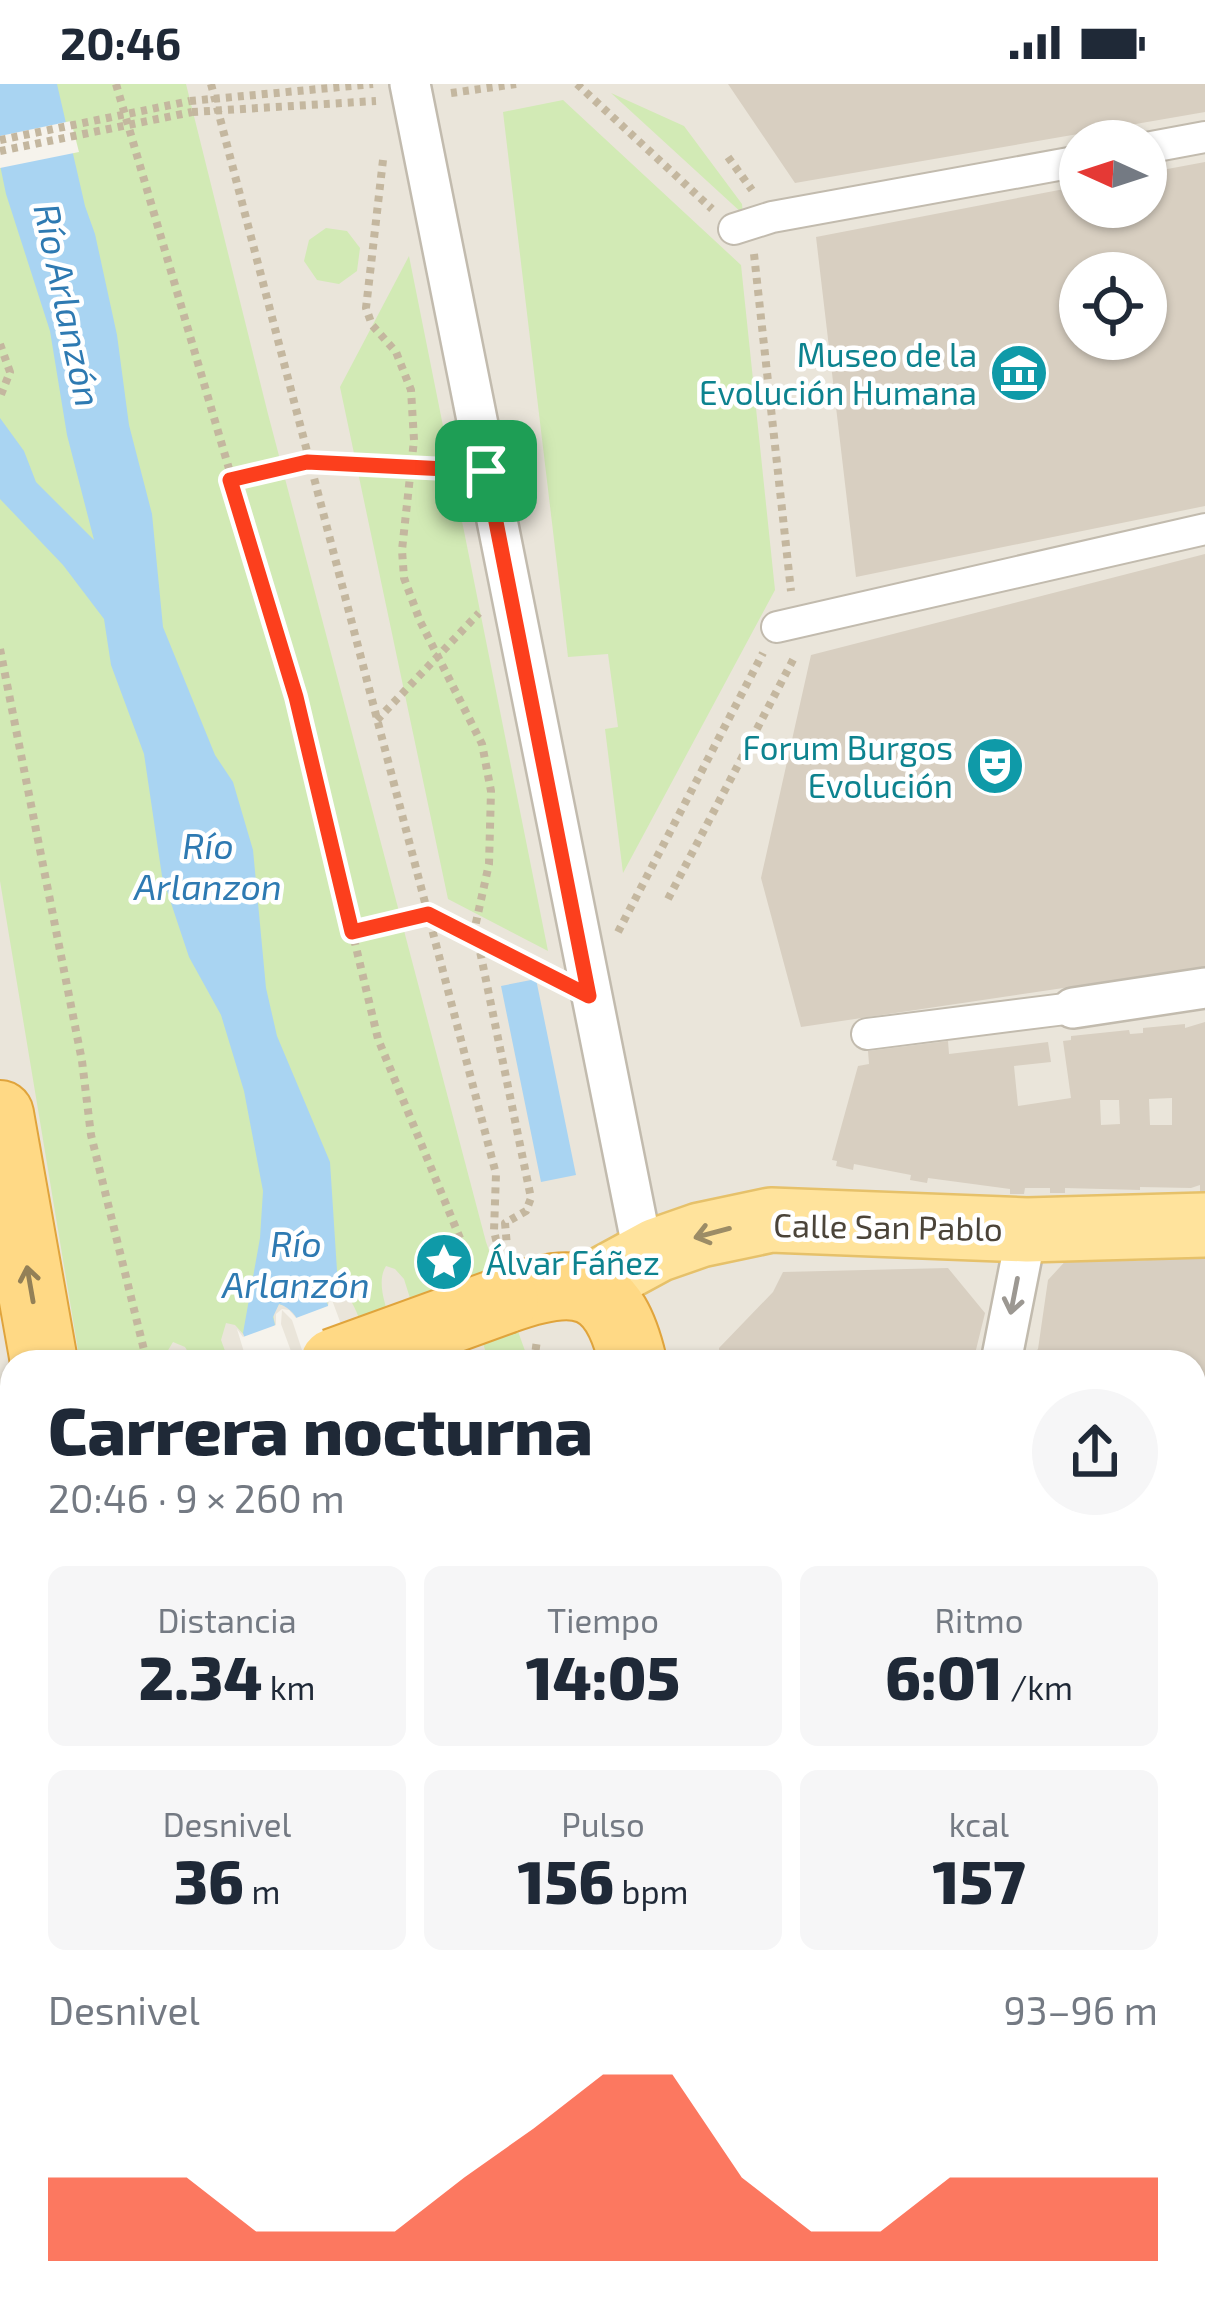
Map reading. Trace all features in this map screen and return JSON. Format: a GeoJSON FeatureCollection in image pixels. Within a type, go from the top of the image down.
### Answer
{"type":"FeatureCollection","features":[{"type":"Feature","properties":{"kind":"highway"},"geometry":{"type":"LineString","coordinates":[[0,1114],[42,1350]]}},
{"type":"Feature","properties":{"kind":"highway"},"geometry":{"type":"LineString","coordinates":[[356,1350],[505,1269],[546,1288],[585,1289],[607,1299],[622,1320],[630,1350]]}},
{"type":"Feature","properties":{"kind":"main road","name":"Calle San Pablo"},"geometry":{"type":"LineString","coordinates":[[585,1289],[644,1257],[700,1235],[771,1220],[1027,1230],[1205,1225]]}},
{"type":"Feature","properties":{"kind":"street"},"geometry":{"type":"LineString","coordinates":[[413,92],[644,1257]]}},
{"type":"Feature","properties":{"kind":"street"},"geometry":{"type":"LineString","coordinates":[[1167,144],[1205,137]]}},
{"type":"Feature","properties":{"kind":"street"},"geometry":{"type":"LineString","coordinates":[[734,229],[1059,164]]}},
{"type":"Feature","properties":{"kind":"street"},"geometry":{"type":"LineString","coordinates":[[777,627],[1205,529]]}},
{"type":"Feature","properties":{"kind":"street"},"geometry":{"type":"LineString","coordinates":[[866,1034],[1205,988]]}},
{"type":"Feature","properties":{"kind":"street"},"geometry":{"type":"LineString","coordinates":[[1003,1350],[1027,1230]]}},
{"type":"Feature","properties":{"kind":"path"},"geometry":{"type":"LineString","coordinates":[[116,84],[296,697],[378,1040],[462,1244]]}},
{"type":"Feature","properties":{"kind":"path"},"geometry":{"type":"LineString","coordinates":[[211,84],[496,1174],[494,1231],[505,1269]]}},
{"type":"Feature","properties":{"kind":"path"},"geometry":{"type":"LineString","coordinates":[[0,151],[214,99],[298,87],[373,84]]}},
{"type":"Feature","properties":{"kind":"path"},"geometry":{"type":"LineString","coordinates":[[0,140],[191,107],[218,111],[302,106],[516,84]]}},
{"type":"Feature","properties":{"kind":"path"},"geometry":{"type":"LineString","coordinates":[[577,84],[753,247],[792,599],[615,938]]}},
{"type":"Feature","properties":{"kind":"path"},"geometry":{"type":"LineString","coordinates":[[298,87],[302,106]]}},
{"type":"Feature","properties":{"kind":"path"},"geometry":{"type":"LineString","coordinates":[[385,143],[366,308],[372,325],[396,352],[411,390],[412,468],[402,550],[404,578],[482,744],[491,791],[489,864],[475,919],[531,1198],[526,1211],[509,1219],[503,1228],[505,1269]]}},
{"type":"Feature","properties":{"kind":"path"},"geometry":{"type":"LineString","coordinates":[[0,344],[10,372],[0,397]]}},
{"type":"Feature","properties":{"kind":"path"},"geometry":{"type":"LineString","coordinates":[[230,480],[307,462],[486,471]]}},
{"type":"Feature","properties":{"kind":"path"},"geometry":{"type":"LineString","coordinates":[[376,721],[508,585]]}},
{"type":"Feature","properties":{"kind":"path"},"geometry":{"type":"LineString","coordinates":[[668,899],[814,617]]}},
{"type":"Feature","properties":{"kind":"path"},"geometry":{"type":"LineString","coordinates":[[0,650],[82,1060],[92,1135],[145,1350]]}},
{"type":"Feature","properties":{"kind":"path"},"geometry":{"type":"LineString","coordinates":[[352,932],[428,914],[589,996]]}},
{"type":"Feature","properties":{"kind":"shaded area"},"geometry":{"type":"Polygon","coordinates":[[[0,84],[1205,84],[1205,1350],[0,1350],[0,84]]]}},
{"type":"Feature","properties":{"kind":"green space"},"geometry":{"type":"Polygon","coordinates":[[[0,84],[186,84],[486,1242],[525,1350],[485,1350],[456,1260],[438,1247],[433,1266],[464,1350],[426,1350],[404,1279],[386,1266],[384,1300],[403,1350],[369,1350],[354,1306],[332,1285],[328,1306],[298,1318],[291,1308],[279,1304],[273,1314],[275,1325],[245,1336],[226,1323],[221,1340],[225,1350],[187,1350],[173,1342],[168,1350],[78,1350],[0,881],[0,84]]]}},
{"type":"Feature","properties":{"kind":"green space"},"geometry":{"type":"Polygon","coordinates":[[[611,93],[684,126],[742,204],[743,214],[611,93]]]}},
{"type":"Feature","properties":{"kind":"green space"},"geometry":{"type":"Polygon","coordinates":[[[563,100],[741,265],[775,590],[623,873],[605,729],[618,727],[608,654],[568,657],[503,112],[563,100]]]}},
{"type":"Feature","properties":{"kind":"green space"},"geometry":{"type":"Polygon","coordinates":[[[326,228],[347,231],[360,248],[357,271],[339,284],[317,280],[304,261],[309,240],[326,228]]]}},
{"type":"Feature","properties":{"kind":"green space"},"geometry":{"type":"Polygon","coordinates":[[[409,256],[548,951],[448,899],[340,387],[409,256]]]}},
{"type":"Feature","properties":{"kind":"water","name":"Río Arlanzon"},"geometry":{"type":"Polygon","coordinates":[[[0,84],[57,84],[95,234],[117,335],[129,425],[152,514],[163,627],[215,755],[233,782],[253,850],[266,988],[277,1036],[330,1162],[338,1286],[331,1286],[326,1300],[345,1350],[309,1350],[298,1320],[279,1304],[275,1325],[260,1350],[249,1350],[243,1333],[263,1191],[244,1091],[221,1015],[189,957],[162,876],[144,754],[111,665],[104,619],[63,565],[0,499],[0,418],[24,451],[36,482],[94,540],[67,435],[50,331],[0,165],[0,84]]]}},
{"type":"Feature","properties":{"kind":"water"},"geometry":{"type":"Polygon","coordinates":[[[536,979],[576,1175],[541,1182],[501,986],[536,979]]]}},
{"type":"Feature","properties":{"kind":"pier"},"geometry":{"type":"Polygon","coordinates":[[[71,121],[79,152],[0,168],[0,136],[71,121]]]}},
{"type":"Feature","properties":{"kind":"pier"},"geometry":{"type":"Polygon","coordinates":[[[335,1290],[342,1291],[334,1292],[332,1300],[351,1350],[302,1350],[292,1320],[282,1310],[281,1324],[291,1350],[243,1350],[237,1329],[243,1337],[276,1325],[276,1314],[282,1309],[296,1318],[328,1306],[331,1293],[335,1290]]]}},
{"type":"Feature","properties":{"kind":"building"},"geometry":{"type":"Polygon","coordinates":[[[728,84],[1205,84],[1205,112],[1159,120],[1059,120],[1059,137],[795,183],[728,84]]]}},
{"type":"Feature","properties":{"kind":"building","name":"Museo de la Evolución Humana"},"geometry":{"type":"Polygon","coordinates":[[[1205,162],[1205,506],[856,577],[816,237],[1059,190],[1059,228],[1167,228],[1167,169],[1205,162]]]}},
{"type":"Feature","properties":{"kind":"building","name":"Forum Burgos Evolución"},"geometry":{"type":"Polygon","coordinates":[[[1205,554],[1205,967],[801,1027],[761,878],[811,655],[1205,554]]]}},
{"type":"Feature","properties":{"kind":"building"},"geometry":{"type":"Polygon","coordinates":[[[1205,1022],[1205,1192],[1200,1192],[1200,1185],[1140,1190],[1065,1188],[1065,1193],[1025,1188],[1024,1194],[1010,1194],[1010,1189],[928,1178],[927,1183],[910,1180],[911,1175],[854,1164],[853,1170],[836,1166],[837,1161],[832,1160],[858,1066],[869,1064],[868,1051],[948,1041],[949,1054],[1048,1042],[1051,1062],[1014,1066],[1018,1106],[1071,1098],[1063,1041],[1071,1036],[1143,1033],[1143,1028],[1185,1024],[1185,1028],[1205,1022]],[[1172,1098],[1149,1099],[1150,1125],[1172,1125],[1172,1098]],[[1100,1100],[1101,1125],[1120,1124],[1119,1100],[1100,1100]]]}},
{"type":"Feature","properties":{"kind":"building"},"geometry":{"type":"Polygon","coordinates":[[[1071,1255],[1135,1257],[1136,1261],[1205,1255],[1205,1350],[1037,1350],[1048,1280],[1071,1255]]]}},
{"type":"Feature","properties":{"kind":"building"},"geometry":{"type":"Polygon","coordinates":[[[948,1268],[985,1313],[976,1350],[719,1350],[773,1292],[783,1272],[948,1268]]]}},
{"type":"Feature","properties":{"kind":"place","name":"Museo de la Evolución Humana"},"geometry":{"type":"Point","coordinates":[1019,373]}},
{"type":"Feature","properties":{"kind":"place","name":"Forum Burgos Evolución"},"geometry":{"type":"Point","coordinates":[995,766]}},
{"type":"Feature","properties":{"kind":"place","name":"Álvar Fáñez"},"geometry":{"type":"Point","coordinates":[444,1262]}},
{"type":"Feature","properties":{"kind":"route"},"geometry":{"type":"LineString","coordinates":[[307,462],[486,471],[589,996],[428,914],[352,932],[296,697],[230,480],[307,462]]}},
{"type":"Feature","properties":{"kind":"water label","name":"Río Arlanzón"},"geometry":{"type":"Point","coordinates":[69,305]}},
{"type":"Feature","properties":{"kind":"water label","name":"Río Arlanzón"},"geometry":{"type":"Point","coordinates":[296,1262]}}]}
